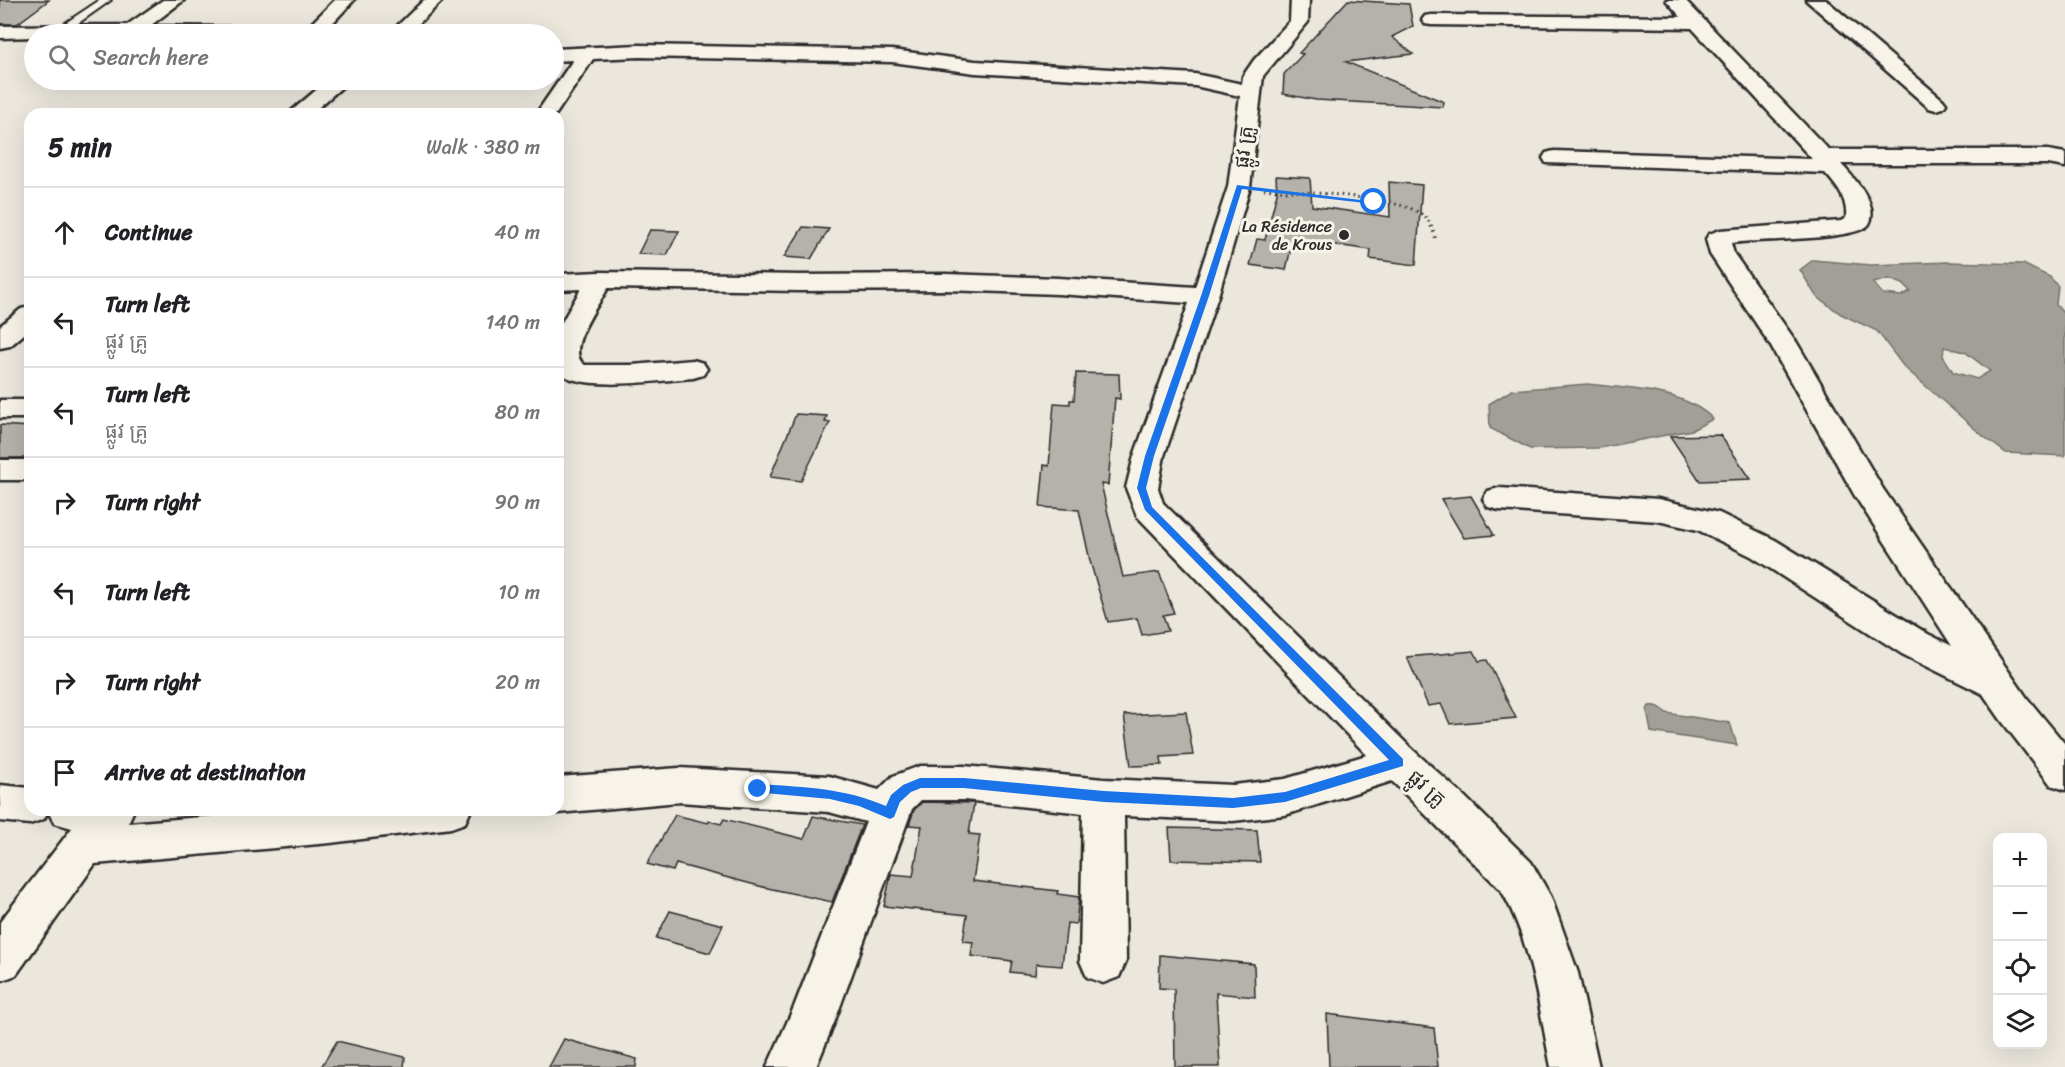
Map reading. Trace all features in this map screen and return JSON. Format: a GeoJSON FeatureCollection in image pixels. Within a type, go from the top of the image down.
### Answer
{"type":"FeatureCollection","features":[{"type":"Feature","properties":{"kind":"street"},"geometry":{"type":"LineString","coordinates":[[141,24],[175,0]]}},
{"type":"Feature","properties":{"kind":"street"},"geometry":{"type":"LineString","coordinates":[[322,24],[345,0]]}},
{"type":"Feature","properties":{"kind":"street"},"geometry":{"type":"LineString","coordinates":[[409,24],[434,0]]}},
{"type":"Feature","properties":{"kind":"street","name":"ផ្លូវ គ្រូ"},"geometry":{"type":"LineString","coordinates":[[1300,0],[1299,22],[1257,70],[1239,186],[1205,296],[1149,456],[1142,488],[1143,497],[1148,508],[1399,762],[1496,853],[1516,876],[1529,897],[1555,973],[1575,1067]]}},
{"type":"Feature","properties":{"kind":"street"},"geometry":{"type":"LineString","coordinates":[[1675,0],[1826,161],[1859,205],[1858,222],[1845,228],[1827,231],[1729,235],[1718,239],[1722,254],[1783,343],[1871,496],[1998,684],[2065,772]]}},
{"type":"Feature","properties":{"kind":"street"},"geometry":{"type":"LineString","coordinates":[[1815,0],[1936,104]]}},
{"type":"Feature","properties":{"kind":"street"},"geometry":{"type":"LineString","coordinates":[[1431,20],[1698,23]]}},
{"type":"Feature","properties":{"kind":"street"},"geometry":{"type":"LineString","coordinates":[[0,32],[24,32]]}},
{"type":"Feature","properties":{"kind":"street"},"geometry":{"type":"LineString","coordinates":[[564,54],[639,51],[892,56],[975,67],[1195,80],[1252,92]]}},
{"type":"Feature","properties":{"kind":"street"},"geometry":{"type":"LineString","coordinates":[[564,87],[587,53]]}},
{"type":"Feature","properties":{"kind":"street"},"geometry":{"type":"LineString","coordinates":[[305,108],[328,90]]}},
{"type":"Feature","properties":{"kind":"street"},"geometry":{"type":"LineString","coordinates":[[550,108],[562,90]]}},
{"type":"Feature","properties":{"kind":"street"},"geometry":{"type":"LineString","coordinates":[[1554,158],[1826,161],[2048,158],[2065,160]]}},
{"type":"Feature","properties":{"kind":"street"},"geometry":{"type":"LineString","coordinates":[[564,342],[599,280]]}},
{"type":"Feature","properties":{"kind":"street"},"geometry":{"type":"LineString","coordinates":[[564,282],[945,282],[1058,286],[1205,296]]}},
{"type":"Feature","properties":{"kind":"street"},"geometry":{"type":"LineString","coordinates":[[0,340],[24,320]]}},
{"type":"Feature","properties":{"kind":"street"},"geometry":{"type":"LineString","coordinates":[[564,355],[567,365],[575,372],[597,374],[693,369]]}},
{"type":"Feature","properties":{"kind":"street"},"geometry":{"type":"LineString","coordinates":[[0,409],[24,409]]}},
{"type":"Feature","properties":{"kind":"street"},"geometry":{"type":"LineString","coordinates":[[0,470],[24,470]]}},
{"type":"Feature","properties":{"kind":"street"},"geometry":{"type":"LineString","coordinates":[[1499,499],[1658,510],[1707,522],[1763,548],[1915,644],[1998,684]]}},
{"type":"Feature","properties":{"kind":"street"},"geometry":{"type":"LineString","coordinates":[[791,1067],[813,1018],[890,813],[896,799],[907,788],[920,783],[964,783],[1104,797],[1233,803],[1285,797],[1399,762]]}},
{"type":"Feature","properties":{"kind":"street"},"geometry":{"type":"LineString","coordinates":[[564,795],[679,785],[758,789],[830,794],[860,801],[890,813]]}},
{"type":"Feature","properties":{"kind":"street"},"geometry":{"type":"LineString","coordinates":[[1103,962],[1104,797]]}},
{"type":"Feature","properties":{"kind":"street"},"geometry":{"type":"LineString","coordinates":[[0,803],[24,805]]}},
{"type":"Feature","properties":{"kind":"street"},"geometry":{"type":"LineString","coordinates":[[0,959],[76,828],[103,816]]}},
{"type":"Feature","properties":{"kind":"street"},"geometry":{"type":"LineString","coordinates":[[76,828],[330,825],[403,816]]}},
{"type":"Feature","properties":{"kind":"lane"},"geometry":{"type":"LineString","coordinates":[[71,24],[106,0]]}},
{"type":"Feature","properties":{"kind":"path"},"geometry":{"type":"LineString","coordinates":[[1239,186],[1395,206],[1422,214],[1436,238]]}},
{"type":"Feature","properties":{"kind":"shaded area"},"geometry":{"type":"Polygon","coordinates":[[[1813,260],[1871,265],[1948,262],[2023,264],[2050,277],[2058,286],[2056,305],[2065,315],[2065,456],[2006,453],[1983,436],[1904,367],[1877,331],[1841,314],[1816,296],[1800,270],[1813,260]],[[1889,279],[1873,283],[1883,294],[1902,296],[1910,291],[1903,284],[1889,279]],[[1944,347],[1943,356],[1953,372],[1977,379],[1990,371],[1965,352],[1944,347]]]}},
{"type":"Feature","properties":{"kind":"shaded area"},"geometry":{"type":"Polygon","coordinates":[[[1588,384],[1638,389],[1671,396],[1701,409],[1713,419],[1692,430],[1599,448],[1530,449],[1490,428],[1489,404],[1512,390],[1588,384]]]}},
{"type":"Feature","properties":{"kind":"shaded area"},"geometry":{"type":"Polygon","coordinates":[[[1649,706],[1659,707],[1666,713],[1730,723],[1737,745],[1651,732],[1647,710],[1649,706]]]}},
{"type":"Feature","properties":{"kind":"building"},"geometry":{"type":"Polygon","coordinates":[[[0,0],[49,0],[17,24],[0,24],[0,0]]]}},
{"type":"Feature","properties":{"kind":"building"},"geometry":{"type":"Polygon","coordinates":[[[1348,0],[1409,4],[1413,26],[1392,37],[1413,54],[1346,62],[1444,102],[1443,107],[1316,100],[1283,94],[1284,74],[1303,54],[1299,53],[1348,0]]]}},
{"type":"Feature","properties":{"kind":"building"},"geometry":{"type":"Polygon","coordinates":[[[1276,176],[1310,178],[1312,206],[1390,217],[1389,182],[1422,185],[1416,265],[1370,259],[1371,250],[1293,239],[1286,270],[1250,265],[1257,239],[1265,240],[1277,193],[1276,176]]]}},
{"type":"Feature","properties":{"kind":"building"},"geometry":{"type":"Polygon","coordinates":[[[803,227],[829,229],[811,259],[784,257],[803,227]]]}},
{"type":"Feature","properties":{"kind":"building"},"geometry":{"type":"Polygon","coordinates":[[[650,230],[679,231],[667,255],[638,254],[650,230]]]}},
{"type":"Feature","properties":{"kind":"building"},"geometry":{"type":"Polygon","coordinates":[[[1076,373],[1119,374],[1120,399],[1115,398],[1108,485],[1101,484],[1123,577],[1159,572],[1174,613],[1163,615],[1168,631],[1142,635],[1137,618],[1108,622],[1090,561],[1079,510],[1040,507],[1044,465],[1049,466],[1054,403],[1070,404],[1070,400],[1074,400],[1076,373]]]}},
{"type":"Feature","properties":{"kind":"building"},"geometry":{"type":"Polygon","coordinates":[[[796,414],[827,416],[825,422],[830,422],[801,481],[770,477],[796,414]]]}},
{"type":"Feature","properties":{"kind":"building"},"geometry":{"type":"Polygon","coordinates":[[[0,425],[24,427],[24,458],[0,458],[0,425]]]}},
{"type":"Feature","properties":{"kind":"building"},"geometry":{"type":"Polygon","coordinates":[[[1720,435],[1751,479],[1700,481],[1670,436],[1720,435]]]}},
{"type":"Feature","properties":{"kind":"building"},"geometry":{"type":"Polygon","coordinates":[[[1471,496],[1494,535],[1464,538],[1441,499],[1471,496]]]}},
{"type":"Feature","properties":{"kind":"building"},"geometry":{"type":"Polygon","coordinates":[[[1474,651],[1479,661],[1487,660],[1516,718],[1450,724],[1441,704],[1428,706],[1407,657],[1474,651]]]}},
{"type":"Feature","properties":{"kind":"building"},"geometry":{"type":"Polygon","coordinates":[[[1186,712],[1193,755],[1161,757],[1162,765],[1131,766],[1124,715],[1186,712]]]}},
{"type":"Feature","properties":{"kind":"building"},"geometry":{"type":"Polygon","coordinates":[[[922,802],[974,803],[969,834],[980,835],[973,881],[1058,891],[1057,894],[1079,897],[1076,924],[1067,923],[1062,966],[1036,964],[1035,975],[1010,972],[1012,961],[971,956],[973,942],[963,941],[967,915],[884,906],[891,874],[913,876],[922,826],[909,825],[914,810],[922,802]]]}},
{"type":"Feature","properties":{"kind":"building"},"geometry":{"type":"Polygon","coordinates":[[[675,815],[708,823],[709,821],[721,824],[724,819],[804,839],[813,816],[862,825],[832,902],[676,864],[673,871],[647,864],[675,815]]]}},
{"type":"Feature","properties":{"kind":"building"},"geometry":{"type":"Polygon","coordinates":[[[1169,828],[1257,830],[1260,862],[1171,860],[1169,828]]]}},
{"type":"Feature","properties":{"kind":"building"},"geometry":{"type":"Polygon","coordinates":[[[670,911],[723,925],[710,953],[656,938],[670,911]]]}},
{"type":"Feature","properties":{"kind":"building"},"geometry":{"type":"Polygon","coordinates":[[[1160,955],[1254,964],[1255,997],[1216,993],[1220,1067],[1175,1067],[1174,989],[1159,988],[1160,955]]]}},
{"type":"Feature","properties":{"kind":"building"},"geometry":{"type":"Polygon","coordinates":[[[1327,1014],[1434,1028],[1438,1067],[1329,1067],[1327,1014]]]}},
{"type":"Feature","properties":{"kind":"building"},"geometry":{"type":"Polygon","coordinates":[[[564,1039],[637,1059],[636,1067],[549,1067],[564,1039]]]}},
{"type":"Feature","properties":{"kind":"building"},"geometry":{"type":"Polygon","coordinates":[[[337,1041],[405,1057],[404,1067],[321,1067],[337,1041]]]}},
{"type":"Feature","properties":{"kind":"place","name":"La Résidence de Krous"},"geometry":{"type":"Point","coordinates":[1344,235]}},
{"type":"Feature","properties":{"kind":"route"},"geometry":{"type":"LineString","coordinates":[[758,789],[830,794],[860,801],[890,813],[896,799],[907,788],[920,783],[964,783],[1104,797],[1233,803],[1285,797],[1399,762],[1148,508],[1142,488],[1149,456],[1205,296],[1239,186],[1374,202]]}}]}
